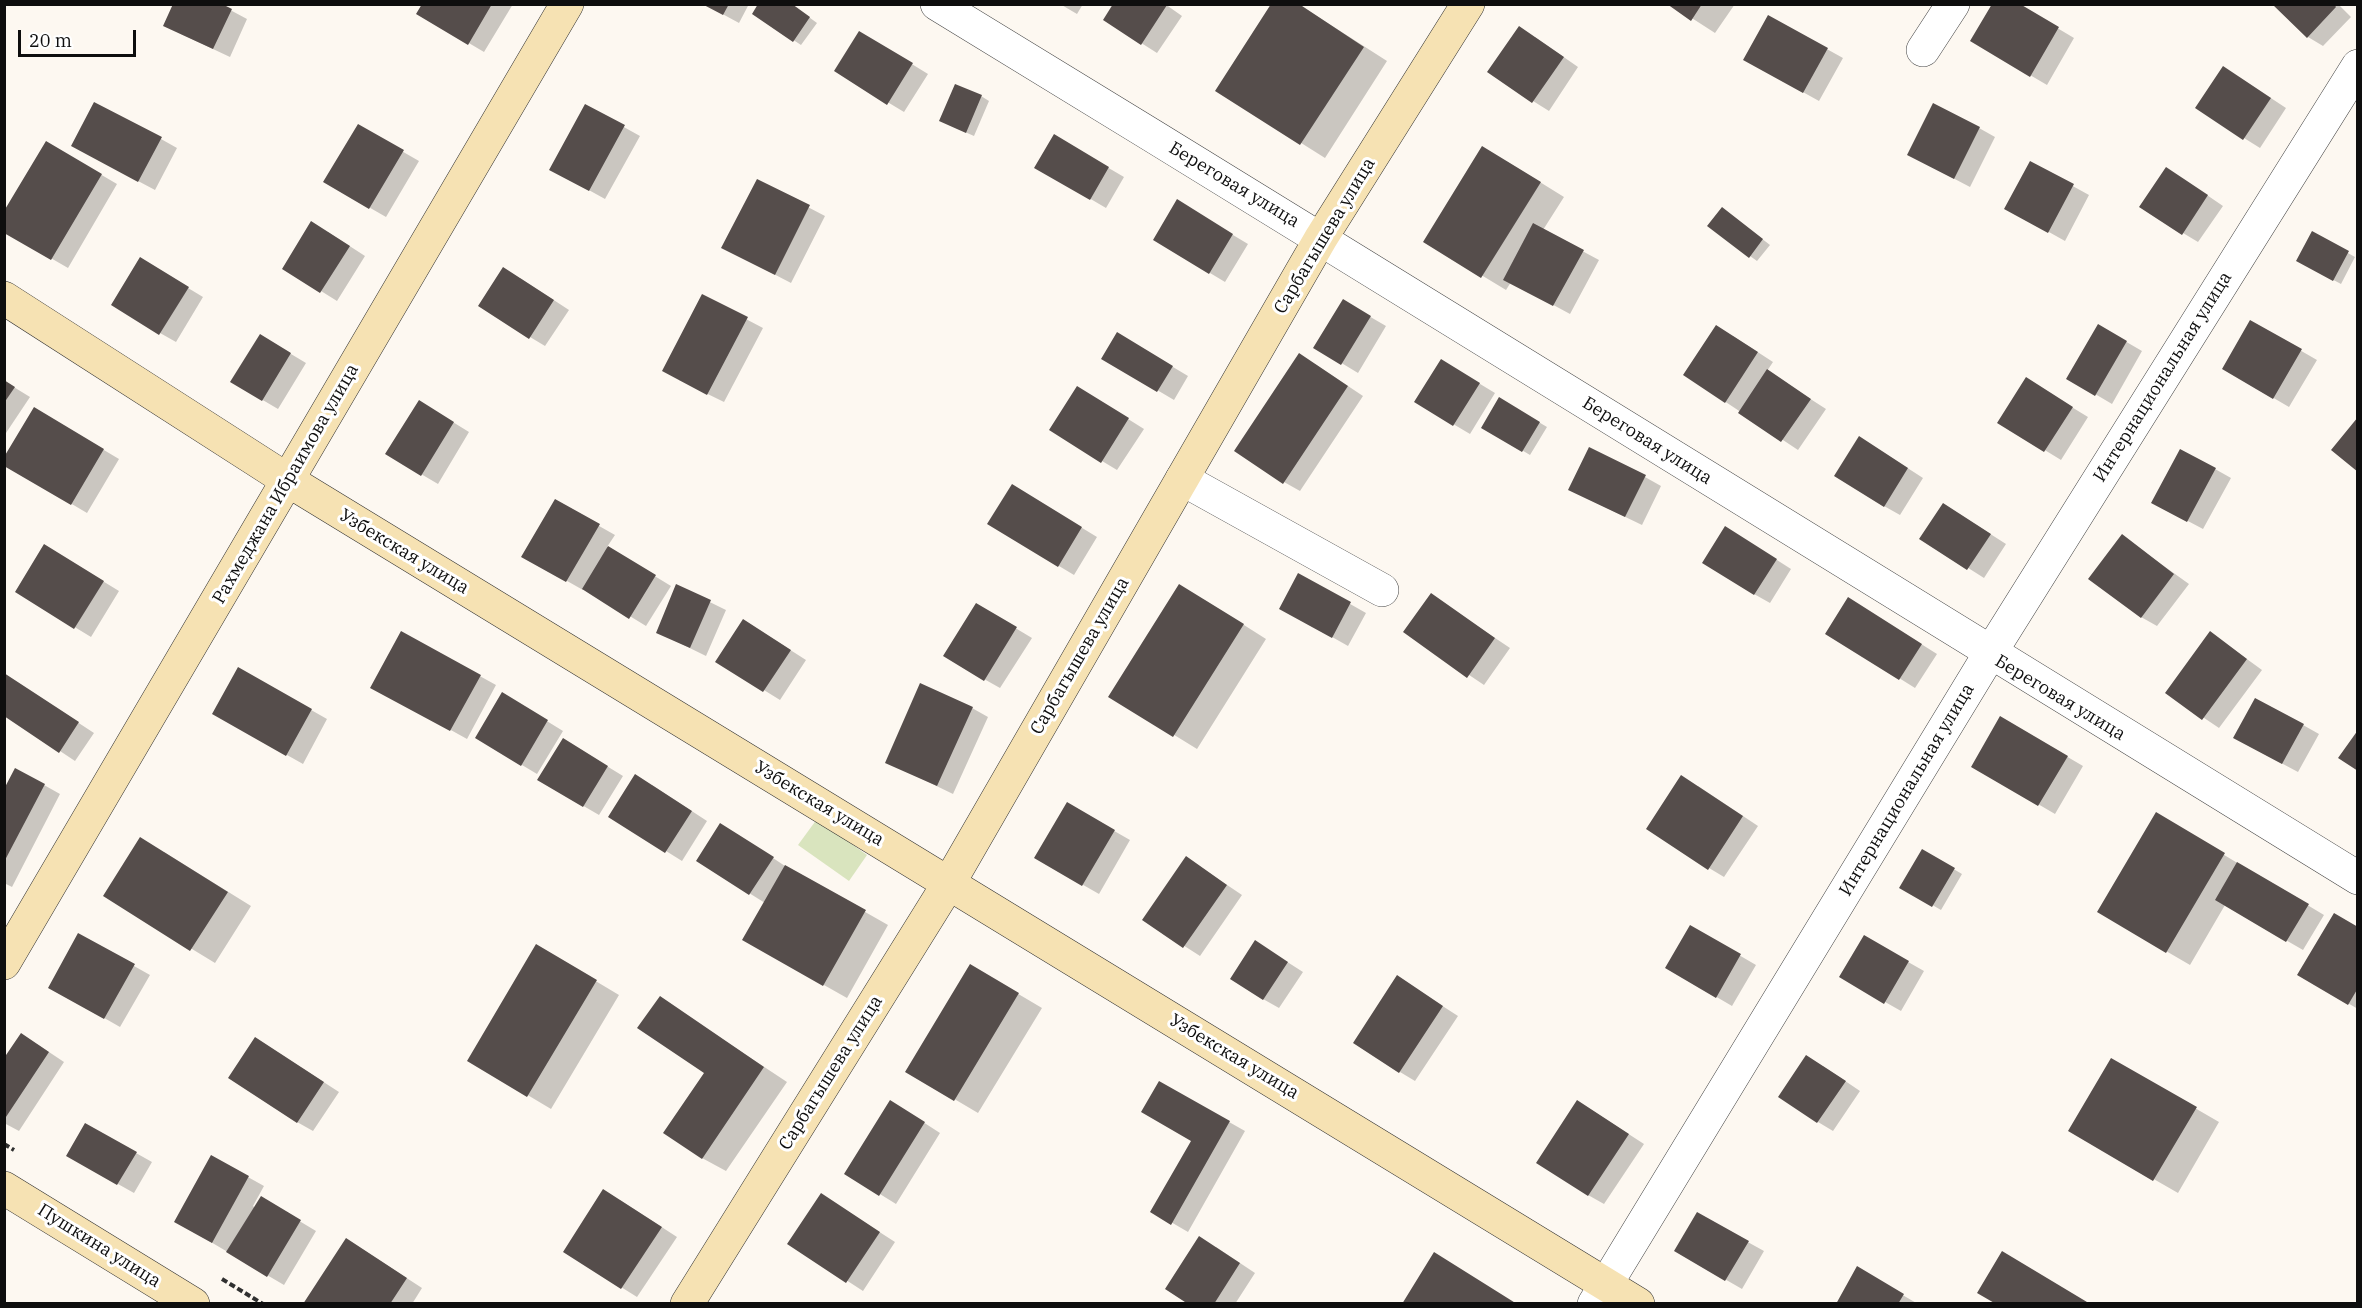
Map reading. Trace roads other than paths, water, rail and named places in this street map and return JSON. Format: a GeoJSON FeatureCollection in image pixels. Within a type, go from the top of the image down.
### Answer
{"type":"FeatureCollection","features":[{"type":"Feature","properties":{"kind":"street","name":"Рахмеджана Ибраимова улица"},"geometry":{"type":"LineString","coordinates":[[4,963],[567,4]]}},
{"type":"Feature","properties":{"kind":"street","name":"Береговая улица"},"geometry":{"type":"LineString","coordinates":[[937,4],[1321,238],[1989,655],[2358,878]]}},
{"type":"Feature","properties":{"kind":"street","name":"Сарбагышева улица"},"geometry":{"type":"LineString","coordinates":[[687,1304],[949,883],[1321,238],[1468,4]]}},
{"type":"Feature","properties":{"kind":"street"},"geometry":{"type":"LineString","coordinates":[[1923,50],[1953,4]]}},
{"type":"Feature","properties":{"kind":"street","name":"Интернациональная улица"},"geometry":{"type":"LineString","coordinates":[[1600,1294],[1989,655],[2358,66]]}},
{"type":"Feature","properties":{"kind":"street","name":"Узбекская улица"},"geometry":{"type":"LineString","coordinates":[[4,298],[288,481],[949,883],[1600,1294],[1638,1304]]}},
{"type":"Feature","properties":{"kind":"street"},"geometry":{"type":"LineString","coordinates":[[1182,479],[1382,590]]}},
{"type":"Feature","properties":{"kind":"street","name":"Пушкина улица"},"geometry":{"type":"LineString","coordinates":[[4,1188],[193,1304]]}}]}
